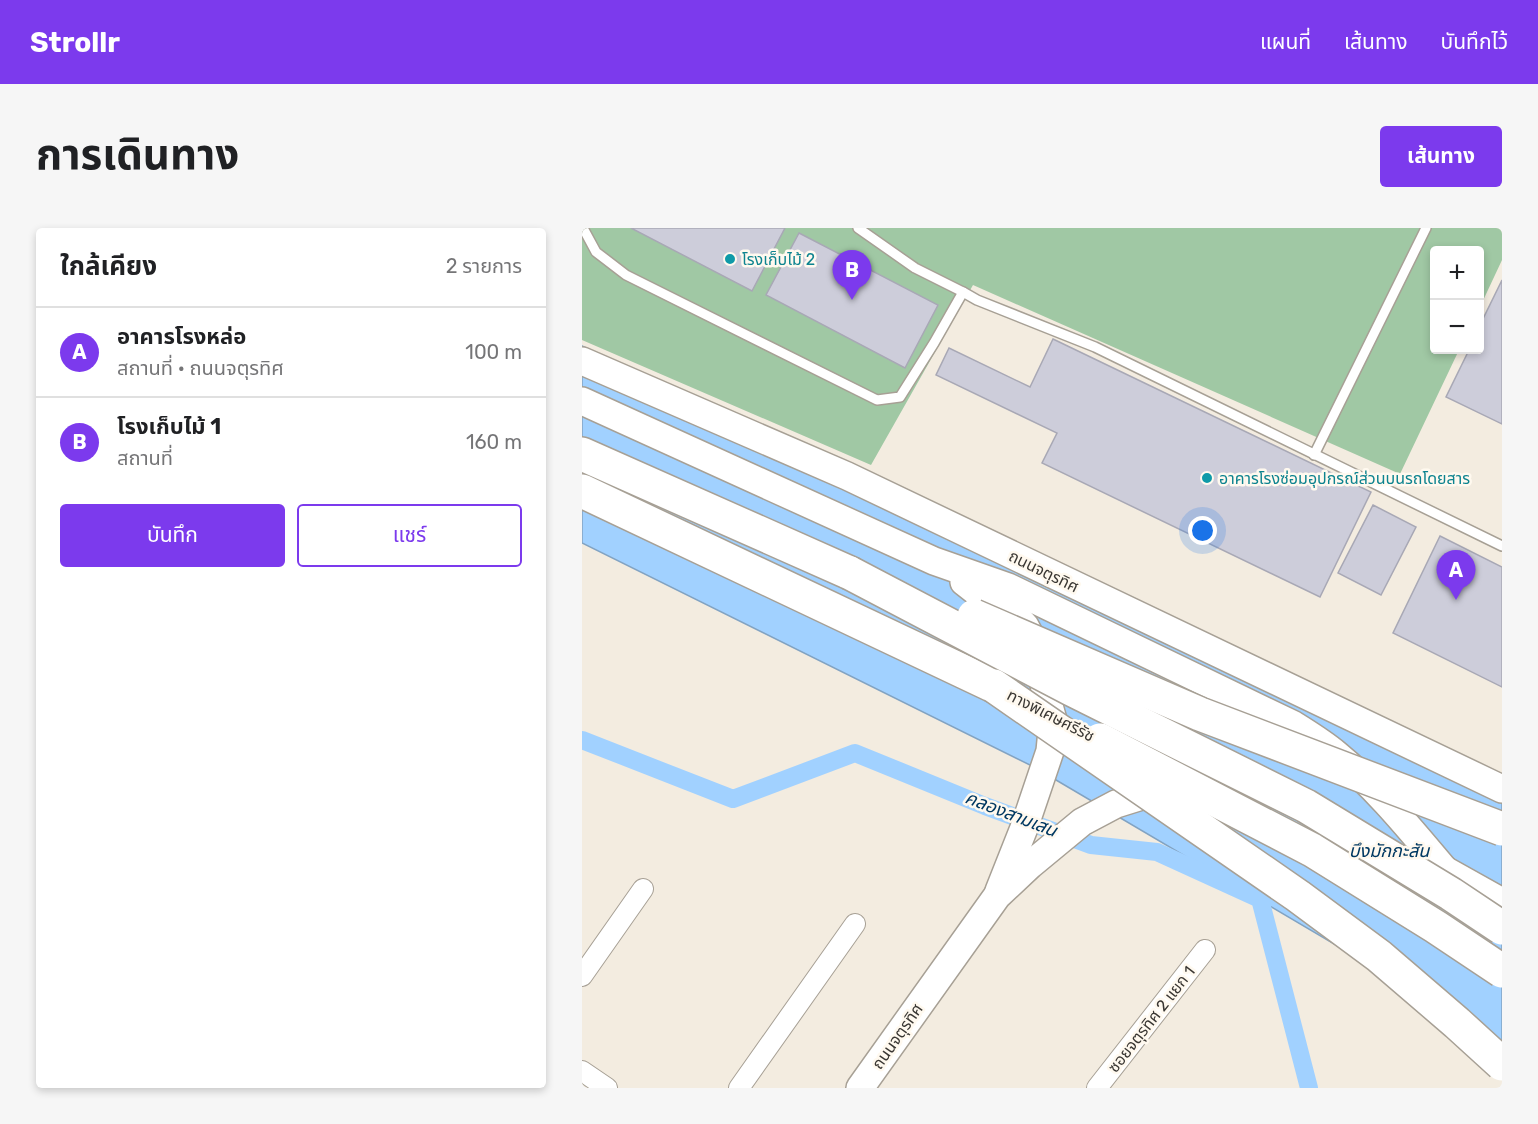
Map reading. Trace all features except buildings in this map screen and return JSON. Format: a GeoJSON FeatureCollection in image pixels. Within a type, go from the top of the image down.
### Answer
{"type":"FeatureCollection","features":[{"type":"Feature","properties":{"kind":"highway","name":"ทางพิเศษศรีรัช"},"geometry":{"type":"LineString","coordinates":[[582,454],[850,573],[1071,689],[1306,806],[1451,894],[1502,928]]}},
{"type":"Feature","properties":{"kind":"highway","name":"ทางพิเศษศรีรัช"},"geometry":{"type":"LineString","coordinates":[[582,491],[994,686],[1153,766],[1312,850],[1502,971]]}},
{"type":"Feature","properties":{"kind":"highway"},"geometry":{"type":"LineString","coordinates":[[850,573],[901,588],[968,613],[1200,714],[1502,829]]}},
{"type":"Feature","properties":{"kind":"highway"},"geometry":{"type":"LineString","coordinates":[[994,686],[1298,896],[1379,956],[1502,1064]]}},
{"type":"Feature","properties":{"kind":"main road","name":"ถนนจตุรทิศ"},"geometry":{"type":"LineString","coordinates":[[582,361],[847,476],[1502,789]]}},
{"type":"Feature","properties":{"kind":"main road","name":"ถนนจตุรทิศ"},"geometry":{"type":"LineString","coordinates":[[582,401],[934,561],[1008,587],[1294,725],[1336,753],[1399,816],[1443,868]]}},
{"type":"Feature","properties":{"kind":"main road","name":"ถนนจตุรทิศ"},"geometry":{"type":"LineString","coordinates":[[934,561],[978,593],[1015,615],[1025,626],[1037,649],[1053,720],[1050,751],[1024,828],[997,896]]}},
{"type":"Feature","properties":{"kind":"main road","name":"ถนนจตุรทิศ"},"geometry":{"type":"LineString","coordinates":[[860,1088],[997,896],[1082,822],[1116,804],[1164,789],[1238,784],[1263,787],[1309,802],[1443,868],[1502,902]]}},
{"type":"Feature","properties":{"kind":"street"},"geometry":{"type":"LineString","coordinates":[[582,976],[644,889]]}},
{"type":"Feature","properties":{"kind":"street"},"geometry":{"type":"LineString","coordinates":[[739,1088],[855,924]]}},
{"type":"Feature","properties":{"kind":"street","name":"ซอยจตุรทิศ 2 แยก 1"},"geometry":{"type":"LineString","coordinates":[[1096,1088],[1205,950]]}},
{"type":"Feature","properties":{"kind":"street"},"geometry":{"type":"LineString","coordinates":[[1470,1043],[1502,1073]]}},
{"type":"Feature","properties":{"kind":"street"},"geometry":{"type":"LineString","coordinates":[[582,1071],[607,1088]]}},
{"type":"Feature","properties":{"kind":"lane"},"geometry":{"type":"LineString","coordinates":[[584,228],[596,252],[626,275],[877,400],[900,397],[963,291]]}},
{"type":"Feature","properties":{"kind":"lane"},"geometry":{"type":"LineString","coordinates":[[858,228],[915,268],[977,300],[1095,347],[1502,546]]}},
{"type":"Feature","properties":{"kind":"lane"},"geometry":{"type":"LineString","coordinates":[[1314,455],[1426,228]]}},
{"type":"Feature","properties":{"kind":"green space"},"geometry":{"type":"Polygon","coordinates":[[[582,228],[1502,228],[1502,260],[1484,298],[1484,246],[1430,246],[1430,354],[1457,354],[1400,474],[973,285],[871,465],[582,340],[582,228]]]}},
{"type":"Feature","properties":{"kind":"water","name":"บึงมักกะสัน"},"geometry":{"type":"Polygon","coordinates":[[[582,346],[1502,785],[1502,1043],[1034,767],[582,543],[582,346]]]}},
{"type":"Feature","properties":{"kind":"waterway","name":"คลองสามเสน"},"geometry":{"type":"LineString","coordinates":[[582,740],[733,799],[855,753],[985,806],[1091,845],[1157,852],[1260,899],[1309,1088]]}},
{"type":"Feature","properties":{"kind":"place","name":"โรงเก็บไม้ 2"},"geometry":{"type":"Point","coordinates":[730,259]}},
{"type":"Feature","properties":{"kind":"place","name":"โรงเก็บไม้ 1"},"geometry":{"type":"Point","coordinates":[852,300]}},
{"type":"Feature","properties":{"kind":"place","name":"อาคารโรงซ่อมอุปกรณ์ส่วนบนรถโดยสาร"},"geometry":{"type":"Point","coordinates":[1207,478]}},
{"type":"Feature","properties":{"kind":"place","name":"อาคารโรงหล่อ"},"geometry":{"type":"Point","coordinates":[1456,600]}}]}
